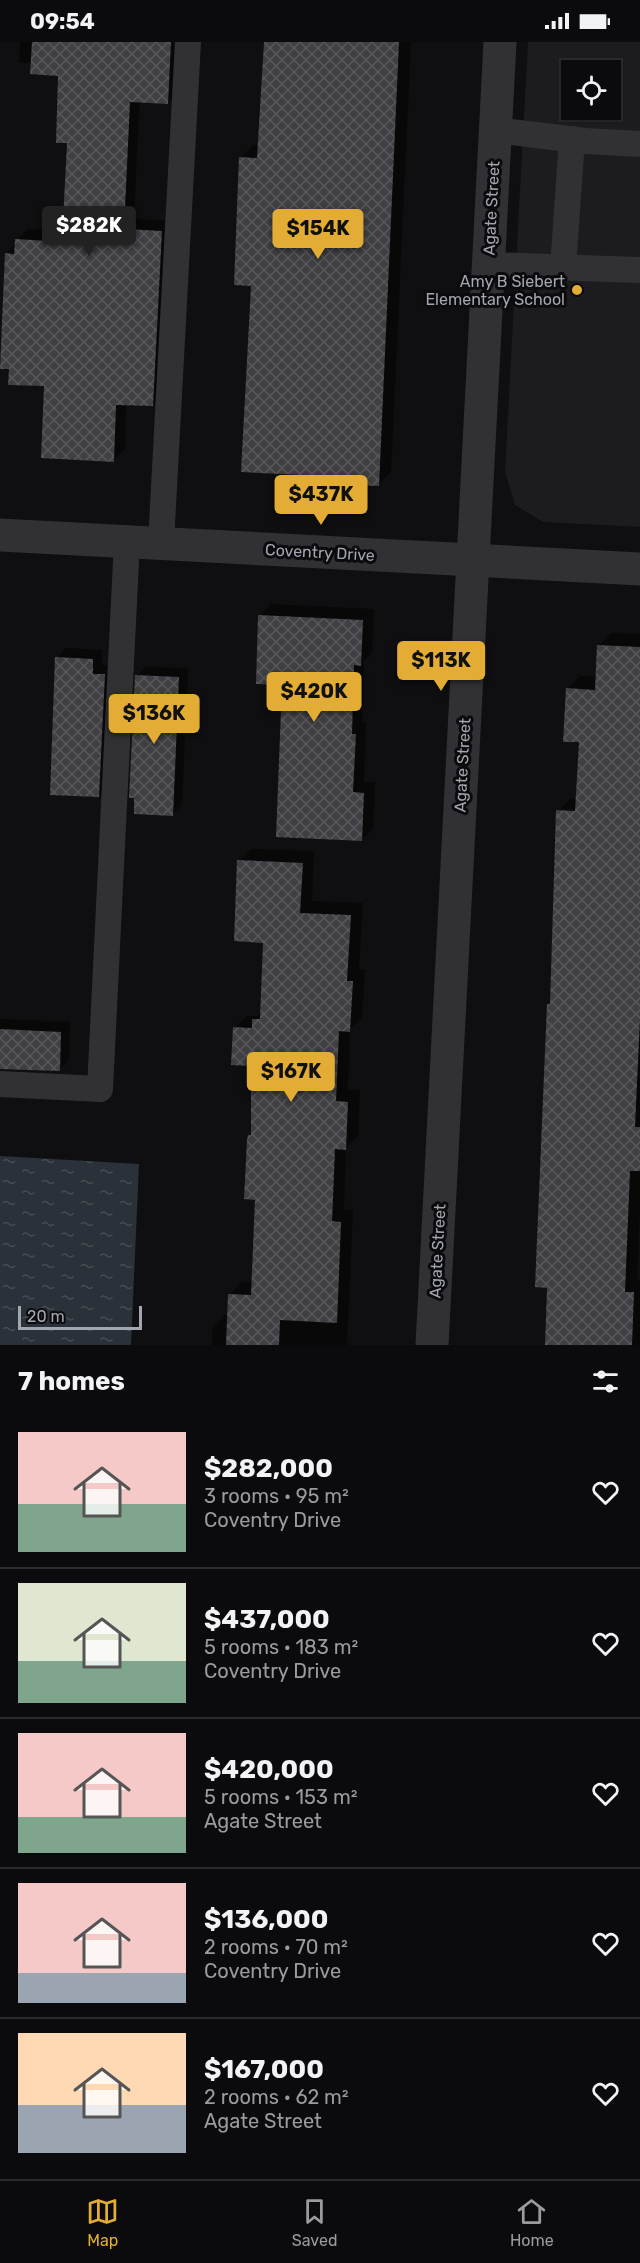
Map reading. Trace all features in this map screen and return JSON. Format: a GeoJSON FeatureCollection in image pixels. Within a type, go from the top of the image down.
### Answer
{"type":"FeatureCollection","features":[{"type":"Feature","properties":{"kind":"street","name":"Agate Street"},"geometry":{"type":"LineString","coordinates":[[432,1345],[500,42]]}},
{"type":"Feature","properties":{"kind":"street","name":"Coventry Drive"},"geometry":{"type":"LineString","coordinates":[[0,535],[640,569]]}},
{"type":"Feature","properties":{"kind":"lane"},"geometry":{"type":"LineString","coordinates":[[161,543],[188,42]]}},
{"type":"Feature","properties":{"kind":"lane"},"geometry":{"type":"LineString","coordinates":[[495,130],[640,144]]}},
{"type":"Feature","properties":{"kind":"lane"},"geometry":{"type":"LineString","coordinates":[[563,268],[572,139]]}},
{"type":"Feature","properties":{"kind":"lane"},"geometry":{"type":"LineString","coordinates":[[489,265],[640,270]]}},
{"type":"Feature","properties":{"kind":"lane"},"geometry":{"type":"LineString","coordinates":[[0,1084],[100,1089],[127,541]]}},
{"type":"Feature","properties":{"kind":"shaded area","name":"Amy B Siebert Elementary School"},"geometry":{"type":"Polygon","coordinates":[[[528,42],[640,42],[640,527],[543,522],[515,505],[505,471],[528,42]]]}},
{"type":"Feature","properties":{"kind":"water"},"geometry":{"type":"Polygon","coordinates":[[[0,1156],[139,1164],[131,1345],[0,1345],[0,1156]]]}},
{"type":"Feature","properties":{"kind":"building"},"geometry":{"type":"Polygon","coordinates":[[[32,42],[171,42],[168,104],[130,102],[124,229],[162,231],[153,406],[116,405],[114,462],[41,458],[44,386],[8,385],[9,369],[0,369],[5,253],[14,254],[15,239],[50,241],[51,221],[63,221],[67,143],[56,143],[58,76],[30,74],[32,42]]]}},
{"type":"Feature","properties":{"kind":"building"},"geometry":{"type":"Polygon","coordinates":[[[264,42],[399,42],[379,486],[321,484],[322,476],[241,472],[251,286],[234,285],[239,157],[257,158],[264,42]]]}},
{"type":"Feature","properties":{"kind":"building"},"geometry":{"type":"Polygon","coordinates":[[[258,615],[363,620],[361,666],[354,665],[352,734],[356,734],[353,792],[364,793],[362,841],[276,837],[282,685],[256,684],[258,615]]]}},
{"type":"Feature","properties":{"kind":"building"},"geometry":{"type":"Polygon","coordinates":[[[597,645],[640,647],[640,1018],[635,1127],[640,1127],[640,1171],[630,1171],[625,1292],[634,1292],[632,1345],[545,1345],[547,1288],[535,1287],[547,1004],[550,1004],[556,810],[575,811],[579,742],[563,742],[566,688],[595,690],[597,645]]]}},
{"type":"Feature","properties":{"kind":"building"},"geometry":{"type":"Polygon","coordinates":[[[55,657],[93,659],[93,674],[105,674],[99,797],[50,795],[55,657]]]}},
{"type":"Feature","properties":{"kind":"building"},"geometry":{"type":"Polygon","coordinates":[[[135,675],[179,677],[173,816],[134,814],[134,798],[129,798],[135,675]]]}},
{"type":"Feature","properties":{"kind":"building"},"geometry":{"type":"Polygon","coordinates":[[[237,860],[303,863],[300,913],[351,915],[347,981],[353,981],[350,1032],[339,1031],[336,1101],[348,1102],[346,1150],[335,1149],[332,1221],[341,1222],[337,1323],[280,1320],[279,1345],[226,1345],[228,1294],[251,1295],[255,1200],[244,1199],[247,1140],[248,1135],[251,1135],[251,1066],[231,1065],[233,1027],[252,1028],[252,1019],[260,1019],[263,943],[234,941],[237,860]]]}},
{"type":"Feature","properties":{"kind":"building"},"geometry":{"type":"Polygon","coordinates":[[[0,1029],[61,1032],[60,1071],[0,1069],[0,1029]]]}},
{"type":"Feature","properties":{"kind":"place","name":"Amy B Siebert Elementary School"},"geometry":{"type":"Point","coordinates":[577,290]}}]}
